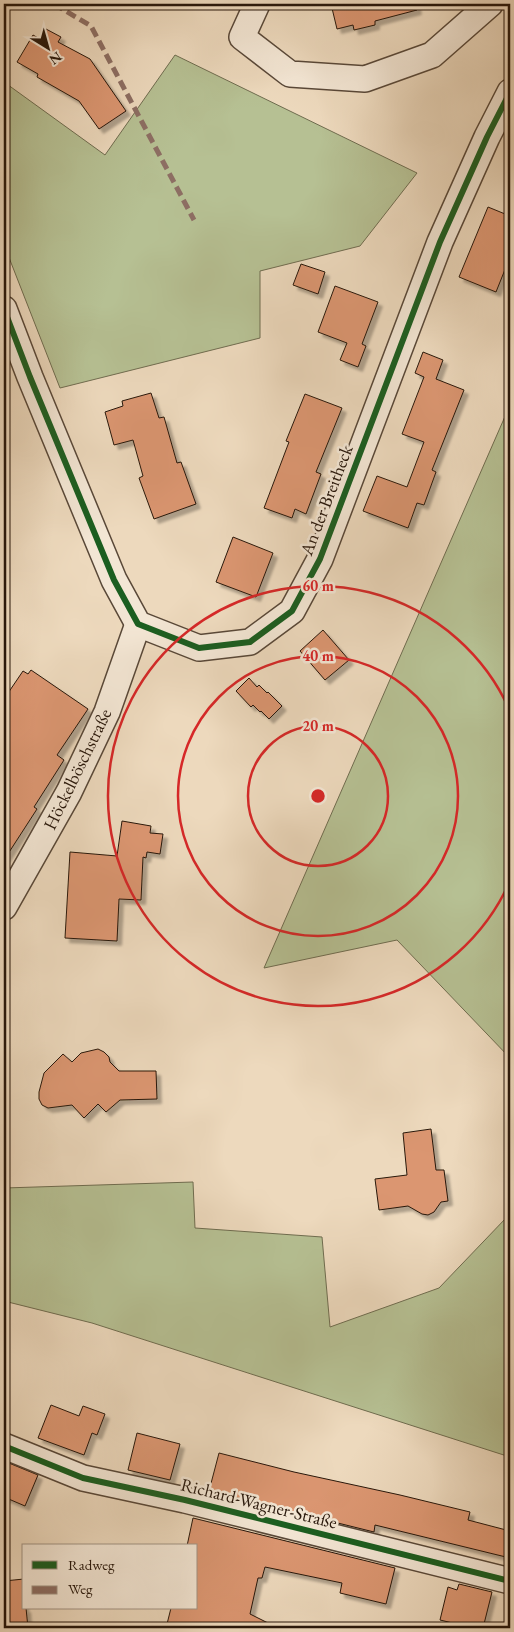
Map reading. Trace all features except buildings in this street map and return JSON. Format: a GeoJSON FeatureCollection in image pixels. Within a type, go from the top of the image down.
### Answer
{"type":"FeatureCollection","features":[{"type":"Feature","properties":{"kind":"street"},"geometry":{"type":"LineString","coordinates":[[257,4],[242,37],[290,74],[365,80],[432,55],[490,4]]}},
{"type":"Feature","properties":{"kind":"street","name":"An der Breitheck"},"geometry":{"type":"LineString","coordinates":[[138,624],[198,648],[250,642],[292,611],[320,559],[440,242],[487,137],[510,92]]}},
{"type":"Feature","properties":{"kind":"street"},"geometry":{"type":"LineString","coordinates":[[4,309],[114,580],[138,624]]}},
{"type":"Feature","properties":{"kind":"street","name":"Höckelböschstraße"},"geometry":{"type":"LineString","coordinates":[[4,907],[74,783],[107,712],[138,624]]}},
{"type":"Feature","properties":{"kind":"street","name":"Richard-Wagner-Straße"},"geometry":{"type":"LineString","coordinates":[[4,1446],[83,1478],[185,1500],[510,1581]]}},
{"type":"Feature","properties":{"kind":"green space"},"geometry":{"type":"Polygon","coordinates":[[[175,55],[417,173],[360,246],[260,271],[260,338],[60,388],[8,255],[4,252],[4,82],[105,155],[175,55]]]}},
{"type":"Feature","properties":{"kind":"green space"},"geometry":{"type":"Polygon","coordinates":[[[510,405],[510,1058],[397,940],[264,968],[510,405]]]}},
{"type":"Feature","properties":{"kind":"green space"},"geometry":{"type":"Polygon","coordinates":[[[193,1182],[195,1228],[322,1237],[330,1327],[439,1288],[506,1218],[510,1209],[510,1457],[92,1323],[4,1301],[4,1188],[193,1182]]]}},
{"type":"Feature","properties":{"kind":"marked path"},"geometry":{"type":"LineString","coordinates":[[54,4],[91,26],[194,220]]}},
{"type":"Feature","properties":{"kind":"cycle path"},"geometry":{"type":"LineString","coordinates":[[4,309],[114,580],[138,624],[199,648],[250,642],[292,611],[320,559],[440,242],[487,137],[510,92]]}},
{"type":"Feature","properties":{"kind":"cycle path"},"geometry":{"type":"LineString","coordinates":[[4,1446],[83,1478],[185,1500],[510,1581]]}}]}
